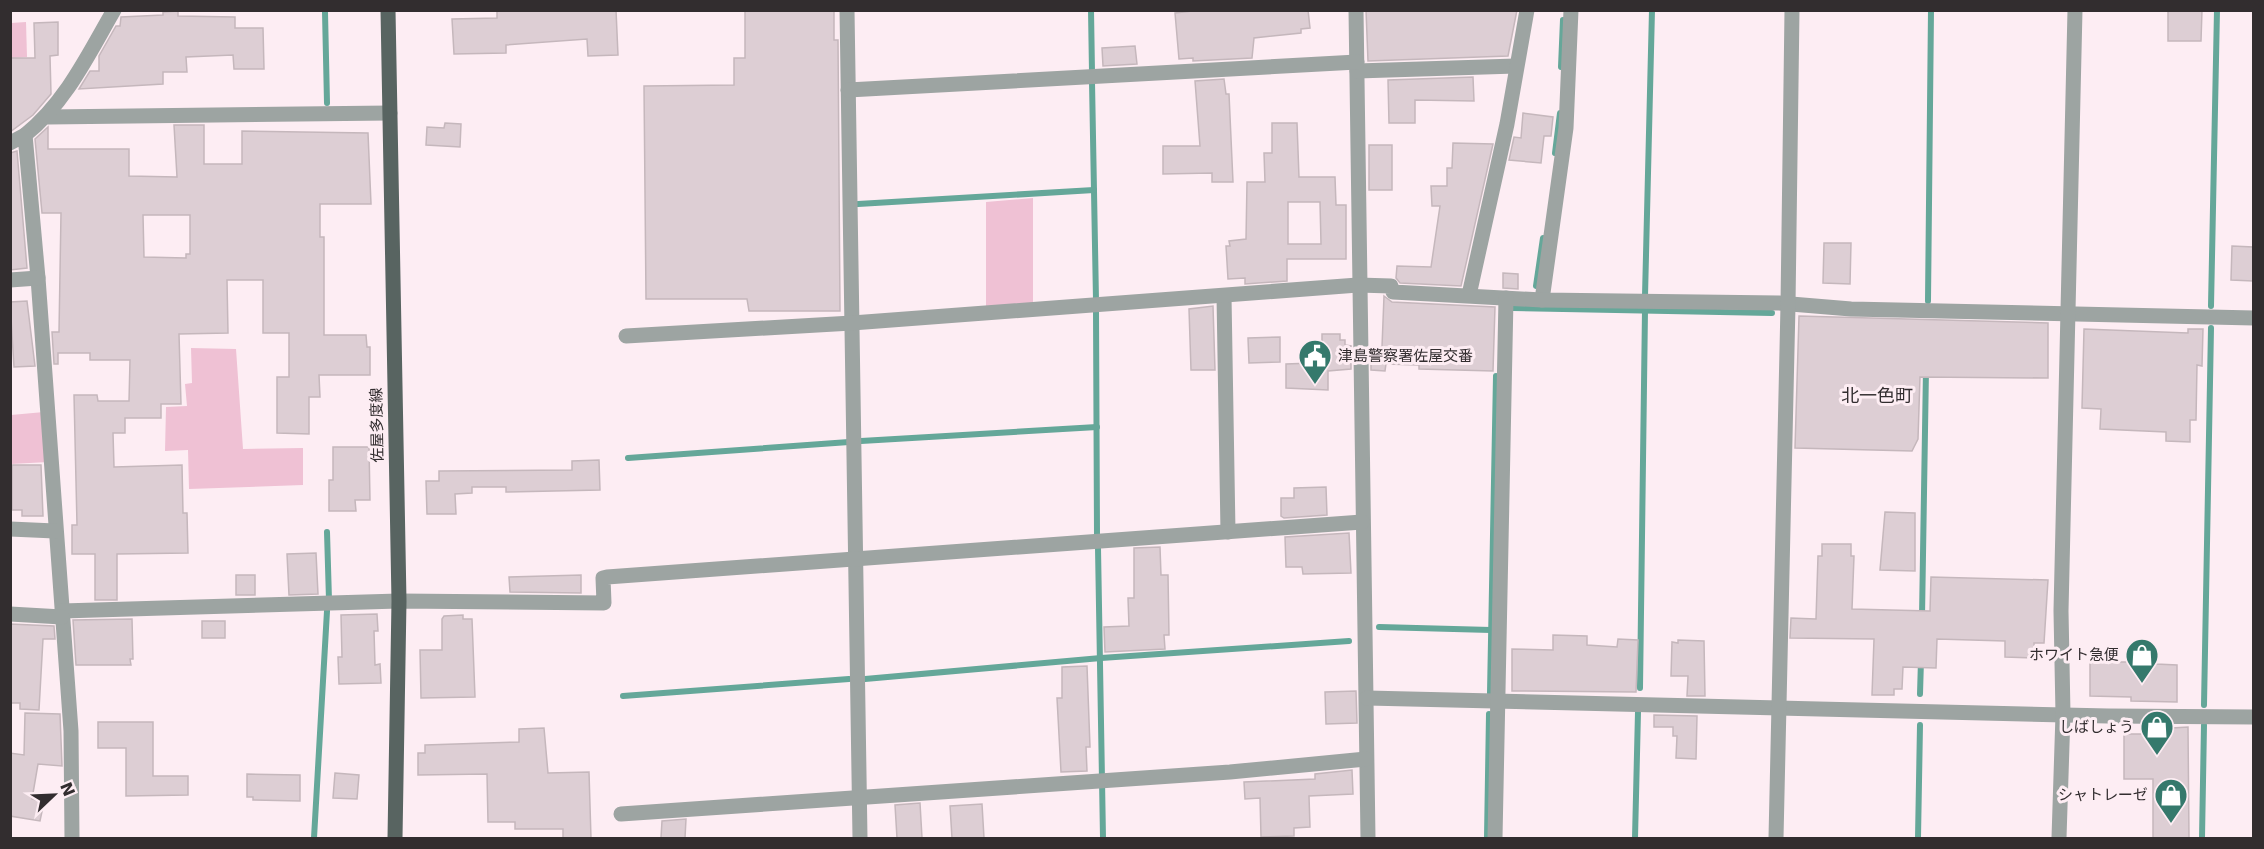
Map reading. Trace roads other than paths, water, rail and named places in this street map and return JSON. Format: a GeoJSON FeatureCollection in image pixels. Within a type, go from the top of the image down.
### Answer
{"type":"FeatureCollection","features":[{"type":"Feature","properties":{"kind":"main road","name":"佐屋多度線"},"geometry":{"type":"LineString","coordinates":[[388,10],[399,601],[395,838]]}},
{"type":"Feature","properties":{"kind":"street"},"geometry":{"type":"LineString","coordinates":[[10,143],[25,135],[48,117],[71,84],[114,10]]}},
{"type":"Feature","properties":{"kind":"street"},"geometry":{"type":"LineString","coordinates":[[847,10],[860,838]]}},
{"type":"Feature","properties":{"kind":"street"},"geometry":{"type":"LineString","coordinates":[[1356,10],[1358,285],[1368,838]]}},
{"type":"Feature","properties":{"kind":"street"},"geometry":{"type":"LineString","coordinates":[[1470,295],[1507,124],[1527,10]]}},
{"type":"Feature","properties":{"kind":"street"},"geometry":{"type":"LineString","coordinates":[[1542,300],[1566,128],[1567,46],[1571,10]]}},
{"type":"Feature","properties":{"kind":"street"},"geometry":{"type":"LineString","coordinates":[[1776,838],[1788,305],[1791,10]]}},
{"type":"Feature","properties":{"kind":"street"},"geometry":{"type":"LineString","coordinates":[[2059,838],[2063,714],[2061,611],[2070,313],[2075,10]]}},
{"type":"Feature","properties":{"kind":"street"},"geometry":{"type":"LineString","coordinates":[[848,90],[1357,67],[1516,66]]}},
{"type":"Feature","properties":{"kind":"street"},"geometry":{"type":"LineString","coordinates":[[48,117],[390,113]]}},
{"type":"Feature","properties":{"kind":"street"},"geometry":{"type":"LineString","coordinates":[[25,135],[38,278],[71,731],[72,838]]}},
{"type":"Feature","properties":{"kind":"street"},"geometry":{"type":"LineString","coordinates":[[10,280],[38,278]]}},
{"type":"Feature","properties":{"kind":"street"},"geometry":{"type":"LineString","coordinates":[[626,336],[852,323],[1358,285],[1391,286],[1394,292],[1542,300],[2253,318]]}},
{"type":"Feature","properties":{"kind":"street"},"geometry":{"type":"LineString","coordinates":[[1224,296],[1228,532]]}},
{"type":"Feature","properties":{"kind":"street"},"geometry":{"type":"LineString","coordinates":[[1495,838],[1506,297]]}},
{"type":"Feature","properties":{"kind":"street"},"geometry":{"type":"LineString","coordinates":[[10,614],[399,601],[604,603],[603,578],[611,577],[1362,522]]}},
{"type":"Feature","properties":{"kind":"street"},"geometry":{"type":"LineString","coordinates":[[10,529],[55,531]]}},
{"type":"Feature","properties":{"kind":"street"},"geometry":{"type":"LineString","coordinates":[[1367,698],[2253,717]]}},
{"type":"Feature","properties":{"kind":"street"},"geometry":{"type":"LineString","coordinates":[[621,814],[1103,781],[1366,759]]}},
{"type":"Feature","properties":{"kind":"waterway"},"geometry":{"type":"LineString","coordinates":[[1091,10],[1092,72]]}},
{"type":"Feature","properties":{"kind":"waterway"},"geometry":{"type":"LineString","coordinates":[[1645,296],[1652,10]]}},
{"type":"Feature","properties":{"kind":"waterway"},"geometry":{"type":"LineString","coordinates":[[1928,301],[1931,10]]}},
{"type":"Feature","properties":{"kind":"waterway"},"geometry":{"type":"LineString","coordinates":[[2211,306],[2217,10]]}},
{"type":"Feature","properties":{"kind":"waterway"},"geometry":{"type":"LineString","coordinates":[[325,12],[327,103]]}},
{"type":"Feature","properties":{"kind":"waterway"},"geometry":{"type":"LineString","coordinates":[[1561,67],[1563,20]]}},
{"type":"Feature","properties":{"kind":"waterway"},"geometry":{"type":"LineString","coordinates":[[1092,82],[1096,300]]}},
{"type":"Feature","properties":{"kind":"waterway"},"geometry":{"type":"LineString","coordinates":[[1555,153],[1560,113]]}},
{"type":"Feature","properties":{"kind":"waterway"},"geometry":{"type":"LineString","coordinates":[[858,204],[1094,190]]}},
{"type":"Feature","properties":{"kind":"waterway"},"geometry":{"type":"LineString","coordinates":[[1536,286],[1543,238]]}},
{"type":"Feature","properties":{"kind":"waterway"},"geometry":{"type":"LineString","coordinates":[[1513,308],[1772,313]]}},
{"type":"Feature","properties":{"kind":"waterway"},"geometry":{"type":"LineString","coordinates":[[1640,688],[1645,310]]}},
{"type":"Feature","properties":{"kind":"waterway"},"geometry":{"type":"LineString","coordinates":[[1096,311],[1097,536]]}},
{"type":"Feature","properties":{"kind":"waterway"},"geometry":{"type":"LineString","coordinates":[[2204,705],[2211,328]]}},
{"type":"Feature","properties":{"kind":"waterway"},"geometry":{"type":"LineString","coordinates":[[1922,617],[1926,369]]}},
{"type":"Feature","properties":{"kind":"waterway"},"geometry":{"type":"LineString","coordinates":[[1490,693],[1496,376]]}},
{"type":"Feature","properties":{"kind":"waterway"},"geometry":{"type":"LineString","coordinates":[[861,441],[1097,427]]}},
{"type":"Feature","properties":{"kind":"waterway"},"geometry":{"type":"LineString","coordinates":[[628,458],[849,442]]}},
{"type":"Feature","properties":{"kind":"waterway"},"geometry":{"type":"LineString","coordinates":[[327,532],[329,600]]}},
{"type":"Feature","properties":{"kind":"waterway"},"geometry":{"type":"LineString","coordinates":[[1098,548],[1103,838]]}},
{"type":"Feature","properties":{"kind":"waterway"},"geometry":{"type":"LineString","coordinates":[[314,838],[327,611]]}},
{"type":"Feature","properties":{"kind":"waterway"},"geometry":{"type":"LineString","coordinates":[[1379,627],[1491,630]]}},
{"type":"Feature","properties":{"kind":"waterway"},"geometry":{"type":"LineString","coordinates":[[865,679],[1101,658],[1349,641]]}},
{"type":"Feature","properties":{"kind":"waterway"},"geometry":{"type":"LineString","coordinates":[[1920,694],[1921,660]]}},
{"type":"Feature","properties":{"kind":"waterway"},"geometry":{"type":"LineString","coordinates":[[623,696],[849,679]]}},
{"type":"Feature","properties":{"kind":"waterway"},"geometry":{"type":"LineString","coordinates":[[1635,838],[1638,712]]}},
{"type":"Feature","properties":{"kind":"waterway"},"geometry":{"type":"LineString","coordinates":[[1487,838],[1489,714]]}},
{"type":"Feature","properties":{"kind":"waterway"},"geometry":{"type":"LineString","coordinates":[[1918,838],[1920,725]]}},
{"type":"Feature","properties":{"kind":"waterway"},"geometry":{"type":"LineString","coordinates":[[2202,838],[2204,725]]}},
{"type":"Feature","properties":{"kind":"place","name":"津島警察署佐屋交番"},"geometry":{"type":"Point","coordinates":[1315,385]}},
{"type":"Feature","properties":{"kind":"place","name":"ホワイト急便"},"geometry":{"type":"Point","coordinates":[2142,684]}},
{"type":"Feature","properties":{"kind":"place","name":"しばしょう"},"geometry":{"type":"Point","coordinates":[2157,756]}},
{"type":"Feature","properties":{"kind":"place","name":"シャトレーゼ"},"geometry":{"type":"Point","coordinates":[2171,824]}},
{"type":"Feature","properties":{"kind":"district","name":"北一色町"},"geometry":{"type":"Point","coordinates":[1877,395]}}]}
